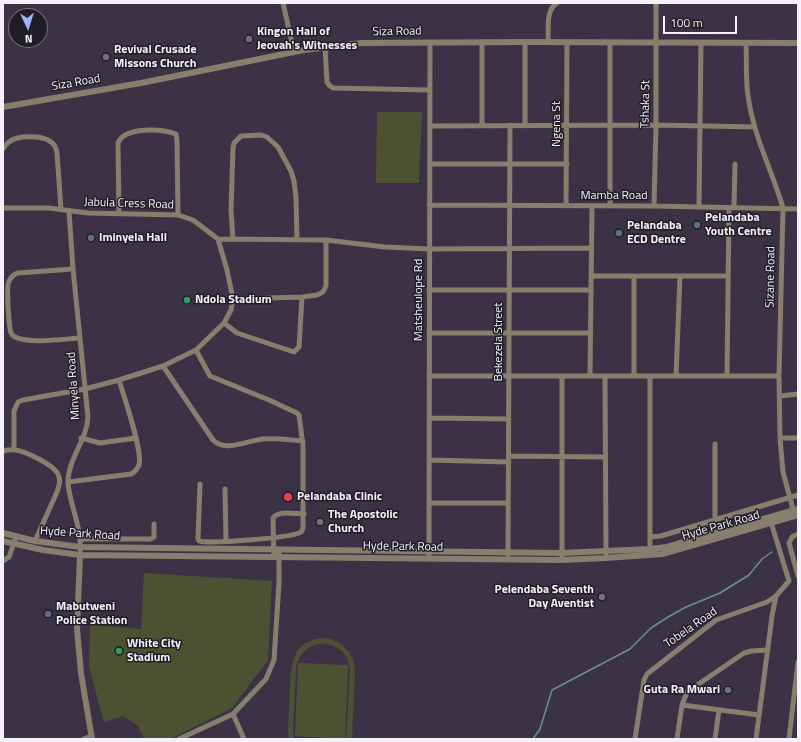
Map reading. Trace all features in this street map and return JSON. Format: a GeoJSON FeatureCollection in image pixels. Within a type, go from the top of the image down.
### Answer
{"type":"FeatureCollection","features":[{"type":"Feature","properties":{"kind":"street"},"geometry":{"type":"LineString","coordinates":[[284,3],[294,52]]}},
{"type":"Feature","properties":{"kind":"street"},"geometry":{"type":"LineString","coordinates":[[548,42],[550,11],[552,6],[557,3]]}},
{"type":"Feature","properties":{"kind":"street","name":"Tshaka St"},"geometry":{"type":"LineString","coordinates":[[654,206],[657,43],[656,3]]}},
{"type":"Feature","properties":{"kind":"street","name":"Matsheulope Rd"},"geometry":{"type":"LineString","coordinates":[[429,555],[430,42]]}},
{"type":"Feature","properties":{"kind":"street"},"geometry":{"type":"LineString","coordinates":[[482,42],[482,125]]}},
{"type":"Feature","properties":{"kind":"street"},"geometry":{"type":"LineString","coordinates":[[525,42],[525,125]]}},
{"type":"Feature","properties":{"kind":"street","name":"Ngena St"},"geometry":{"type":"LineString","coordinates":[[566,42],[566,205]]}},
{"type":"Feature","properties":{"kind":"street","name":"Siza Road"},"geometry":{"type":"LineString","coordinates":[[3,107],[149,81],[294,52],[361,43],[798,43]]}},
{"type":"Feature","properties":{"kind":"street"},"geometry":{"type":"LineString","coordinates":[[610,43],[610,206]]}},
{"type":"Feature","properties":{"kind":"street"},"geometry":{"type":"LineString","coordinates":[[699,206],[700,43]]}},
{"type":"Feature","properties":{"kind":"street","name":"Sizane Road"},"geometry":{"type":"LineString","coordinates":[[746,43],[748,95],[755,128],[783,208],[779,376],[780,438],[783,472],[796,512]]}},
{"type":"Feature","properties":{"kind":"street"},"geometry":{"type":"LineString","coordinates":[[325,47],[327,82],[333,88],[430,90]]}},
{"type":"Feature","properties":{"kind":"street","name":"Bekezela Street"},"geometry":{"type":"LineString","coordinates":[[508,556],[510,125]]}},
{"type":"Feature","properties":{"kind":"street"},"geometry":{"type":"LineString","coordinates":[[430,126],[656,125],[755,128]]}},
{"type":"Feature","properties":{"kind":"street"},"geometry":{"type":"LineString","coordinates":[[120,214],[118,143],[122,137],[137,131],[169,131],[176,134],[178,215]]}},
{"type":"Feature","properties":{"kind":"street"},"geometry":{"type":"LineString","coordinates":[[233,239],[230,210],[234,143],[241,136],[261,135],[267,137],[278,147],[293,176],[296,198],[297,240]]}},
{"type":"Feature","properties":{"kind":"street"},"geometry":{"type":"LineString","coordinates":[[3,149],[9,141],[14,139],[34,137],[52,142],[56,146],[61,209]]}},
{"type":"Feature","properties":{"kind":"street"},"geometry":{"type":"LineString","coordinates":[[430,164],[567,164]]}},
{"type":"Feature","properties":{"kind":"street"},"geometry":{"type":"LineString","coordinates":[[727,376],[727,276],[735,164]]}},
{"type":"Feature","properties":{"kind":"street","name":"Mamba Road"},"geometry":{"type":"LineString","coordinates":[[430,205],[699,206],[798,209]]}},
{"type":"Feature","properties":{"kind":"street"},"geometry":{"type":"LineString","coordinates":[[590,376],[592,206]]}},
{"type":"Feature","properties":{"kind":"street","name":"Jabula Cress Road"},"geometry":{"type":"LineString","coordinates":[[3,208],[49,208],[88,213],[178,215],[193,220],[218,239]]}},
{"type":"Feature","properties":{"kind":"street","name":"Minyela Road"},"geometry":{"type":"LineString","coordinates":[[69,211],[87,424],[72,463],[68,482],[79,529],[80,555]]}},
{"type":"Feature","properties":{"kind":"street"},"geometry":{"type":"LineString","coordinates":[[14,449],[14,411],[18,402],[85,389],[163,366],[196,350],[224,322],[231,310],[233,299],[227,270],[218,239],[326,240],[386,247],[429,249],[591,248]]}},
{"type":"Feature","properties":{"kind":"street"},"geometry":{"type":"LineString","coordinates":[[233,299],[302,297],[317,295],[323,292],[326,286],[326,240]]}},
{"type":"Feature","properties":{"kind":"street"},"geometry":{"type":"LineString","coordinates":[[73,269],[18,273],[12,276],[8,285],[10,326],[11,333],[14,337],[21,339],[42,340],[80,338]]}},
{"type":"Feature","properties":{"kind":"street"},"geometry":{"type":"LineString","coordinates":[[591,276],[727,276]]}},
{"type":"Feature","properties":{"kind":"street"},"geometry":{"type":"LineString","coordinates":[[634,276],[634,376]]}},
{"type":"Feature","properties":{"kind":"street"},"geometry":{"type":"LineString","coordinates":[[676,376],[680,276]]}},
{"type":"Feature","properties":{"kind":"street"},"geometry":{"type":"LineString","coordinates":[[429,290],[591,290]]}},
{"type":"Feature","properties":{"kind":"street"},"geometry":{"type":"LineString","coordinates":[[224,322],[237,333],[294,352],[299,347],[302,297]]}},
{"type":"Feature","properties":{"kind":"street"},"geometry":{"type":"LineString","coordinates":[[429,333],[590,333]]}},
{"type":"Feature","properties":{"kind":"street"},"geometry":{"type":"LineString","coordinates":[[196,350],[210,376],[297,412],[301,418],[303,441],[304,528],[300,533],[273,537],[202,542],[198,539],[200,484]]}},
{"type":"Feature","properties":{"kind":"street"},"geometry":{"type":"LineString","coordinates":[[163,366],[217,444],[227,446],[264,439],[303,441]]}},
{"type":"Feature","properties":{"kind":"street"},"geometry":{"type":"LineString","coordinates":[[429,376],[779,376]]}},
{"type":"Feature","properties":{"kind":"street"},"geometry":{"type":"LineString","coordinates":[[562,376],[562,556]]}},
{"type":"Feature","properties":{"kind":"street"},"geometry":{"type":"LineString","coordinates":[[605,376],[604,457],[606,558]]}},
{"type":"Feature","properties":{"kind":"street"},"geometry":{"type":"LineString","coordinates":[[650,376],[650,552]]}},
{"type":"Feature","properties":{"kind":"street"},"geometry":{"type":"LineString","coordinates":[[68,482],[131,474],[135,472],[139,466],[140,462],[136,438],[119,380]]}},
{"type":"Feature","properties":{"kind":"street"},"geometry":{"type":"LineString","coordinates":[[780,396],[798,394]]}},
{"type":"Feature","properties":{"kind":"street"},"geometry":{"type":"LineString","coordinates":[[429,418],[509,419]]}},
{"type":"Feature","properties":{"kind":"street"},"geometry":{"type":"LineString","coordinates":[[81,438],[100,443],[136,438]]}},
{"type":"Feature","properties":{"kind":"street"},"geometry":{"type":"LineString","coordinates":[[780,438],[798,438]]}},
{"type":"Feature","properties":{"kind":"street"},"geometry":{"type":"LineString","coordinates":[[715,444],[715,520]]}},
{"type":"Feature","properties":{"kind":"street"},"geometry":{"type":"LineString","coordinates":[[3,451],[14,449],[23,451],[56,470],[59,476],[57,492],[34,541]]}},
{"type":"Feature","properties":{"kind":"street"},"geometry":{"type":"LineString","coordinates":[[429,460],[604,457]]}},
{"type":"Feature","properties":{"kind":"street"},"geometry":{"type":"LineString","coordinates":[[224,489],[226,541]]}},
{"type":"Feature","properties":{"kind":"street"},"geometry":{"type":"LineString","coordinates":[[650,537],[661,536],[798,495]]}},
{"type":"Feature","properties":{"kind":"street"},"geometry":{"type":"LineString","coordinates":[[429,503],[508,503]]}},
{"type":"Feature","properties":{"kind":"street","name":"Hyde Park Road"},"geometry":{"type":"LineString","coordinates":[[3,541],[43,550],[80,555],[276,557],[429,555],[562,556],[606,558],[682,549],[796,512]]}},
{"type":"Feature","properties":{"kind":"street"},"geometry":{"type":"LineString","coordinates":[[179,739],[233,714],[266,679],[274,660],[279,583],[276,549],[273,537],[274,516],[278,514],[304,514]]}},
{"type":"Feature","properties":{"kind":"street"},"geometry":{"type":"LineString","coordinates":[[770,520],[789,581],[798,579]]}},
{"type":"Feature","properties":{"kind":"street"},"geometry":{"type":"LineString","coordinates":[[80,539],[151,538],[154,536],[154,524]]}},
{"type":"Feature","properties":{"kind":"street","name":"Hyde Park Road"},"geometry":{"type":"LineString","coordinates":[[3,533],[34,541],[80,547],[199,550],[276,549],[429,555]]}},
{"type":"Feature","properties":{"kind":"street"},"geometry":{"type":"LineString","coordinates":[[798,534],[790,539],[789,543],[798,576]]}},
{"type":"Feature","properties":{"kind":"street"},"geometry":{"type":"LineString","coordinates":[[3,561],[9,557],[16,537]]}},
{"type":"Feature","properties":{"kind":"street","name":"Hyde Park Road"},"geometry":{"type":"LineString","coordinates":[[562,556],[606,551],[650,552]]}},
{"type":"Feature","properties":{"kind":"street"},"geometry":{"type":"LineString","coordinates":[[80,555],[77,629],[81,673],[92,737],[84,739]]}},
{"type":"Feature","properties":{"kind":"street","name":"Tobela Road"},"geometry":{"type":"LineString","coordinates":[[635,739],[644,680],[647,674],[716,620],[760,605],[776,596],[789,581]]}},
{"type":"Feature","properties":{"kind":"street"},"geometry":{"type":"LineString","coordinates":[[756,739],[776,596]]}},
{"type":"Feature","properties":{"kind":"street"},"geometry":{"type":"LineString","coordinates":[[677,739],[682,705],[687,692],[744,653],[768,650]]}},
{"type":"Feature","properties":{"kind":"street"},"geometry":{"type":"LineString","coordinates":[[789,739],[798,662]]}},
{"type":"Feature","properties":{"kind":"street"},"geometry":{"type":"LineString","coordinates":[[682,705],[759,715]]}},
{"type":"Feature","properties":{"kind":"street"},"geometry":{"type":"LineString","coordinates":[[715,739],[719,710]]}},
{"type":"Feature","properties":{"kind":"street"},"geometry":{"type":"LineString","coordinates":[[233,714],[244,739]]}},
{"type":"Feature","properties":{"kind":"green space"},"geometry":{"type":"Polygon","coordinates":[[[377,112],[422,112],[419,183],[376,183],[377,112]]]}},
{"type":"Feature","properties":{"kind":"green space","name":"White City Stadium"},"geometry":{"type":"Polygon","coordinates":[[[144,573],[272,581],[268,660],[232,708],[171,739],[144,739],[138,726],[123,716],[104,722],[89,667],[90,625],[141,629],[144,573]]]}},
{"type":"Feature","properties":{"kind":"green space"},"geometry":{"type":"Polygon","coordinates":[[[322,638],[341,644],[353,658],[355,672],[352,739],[346,739],[350,671],[348,659],[342,651],[334,646],[324,644],[315,645],[306,650],[300,658],[296,669],[293,730],[294,739],[289,739],[288,730],[292,664],[295,656],[304,644],[312,640],[322,638]]]}},
{"type":"Feature","properties":{"kind":"green space"},"geometry":{"type":"Polygon","coordinates":[[[298,663],[348,665],[345,739],[295,736],[298,663]]]}},
{"type":"Feature","properties":{"kind":"waterway"},"geometry":{"type":"LineString","coordinates":[[533,739],[540,729],[552,690],[630,649],[651,628],[668,617],[686,607],[720,593],[749,575],[762,559],[772,552]]}},
{"type":"Feature","properties":{"kind":"place","name":"Kingon Hall of Jeovah's Witnesses"},"geometry":{"type":"Point","coordinates":[249,39]}},
{"type":"Feature","properties":{"kind":"place","name":"Revival Crusade Missons Church"},"geometry":{"type":"Point","coordinates":[106,57]}},
{"type":"Feature","properties":{"kind":"place","name":"Pelandaba Youth Centre"},"geometry":{"type":"Point","coordinates":[697,225]}},
{"type":"Feature","properties":{"kind":"place","name":"Pelandaba ECD Dentre"},"geometry":{"type":"Point","coordinates":[619,233]}},
{"type":"Feature","properties":{"kind":"place","name":"Iminyela Hall"},"geometry":{"type":"Point","coordinates":[91,238]}},
{"type":"Feature","properties":{"kind":"place","name":"Ndola Stadium"},"geometry":{"type":"Point","coordinates":[187,300]}},
{"type":"Feature","properties":{"kind":"place","name":"Pelandaba Clinic"},"geometry":{"type":"Point","coordinates":[288,497]}},
{"type":"Feature","properties":{"kind":"place","name":"The Apostolic Church"},"geometry":{"type":"Point","coordinates":[320,522]}},
{"type":"Feature","properties":{"kind":"place","name":"Pelendaba Seventh Day Aventist"},"geometry":{"type":"Point","coordinates":[602,597]}},
{"type":"Feature","properties":{"kind":"place","name":"Mabutweni Police Station"},"geometry":{"type":"Point","coordinates":[48,614]}},
{"type":"Feature","properties":{"kind":"place","name":"White City Stadium"},"geometry":{"type":"Point","coordinates":[119,651]}},
{"type":"Feature","properties":{"kind":"place","name":"Guta Ra Mwari"},"geometry":{"type":"Point","coordinates":[728,690]}}]}
